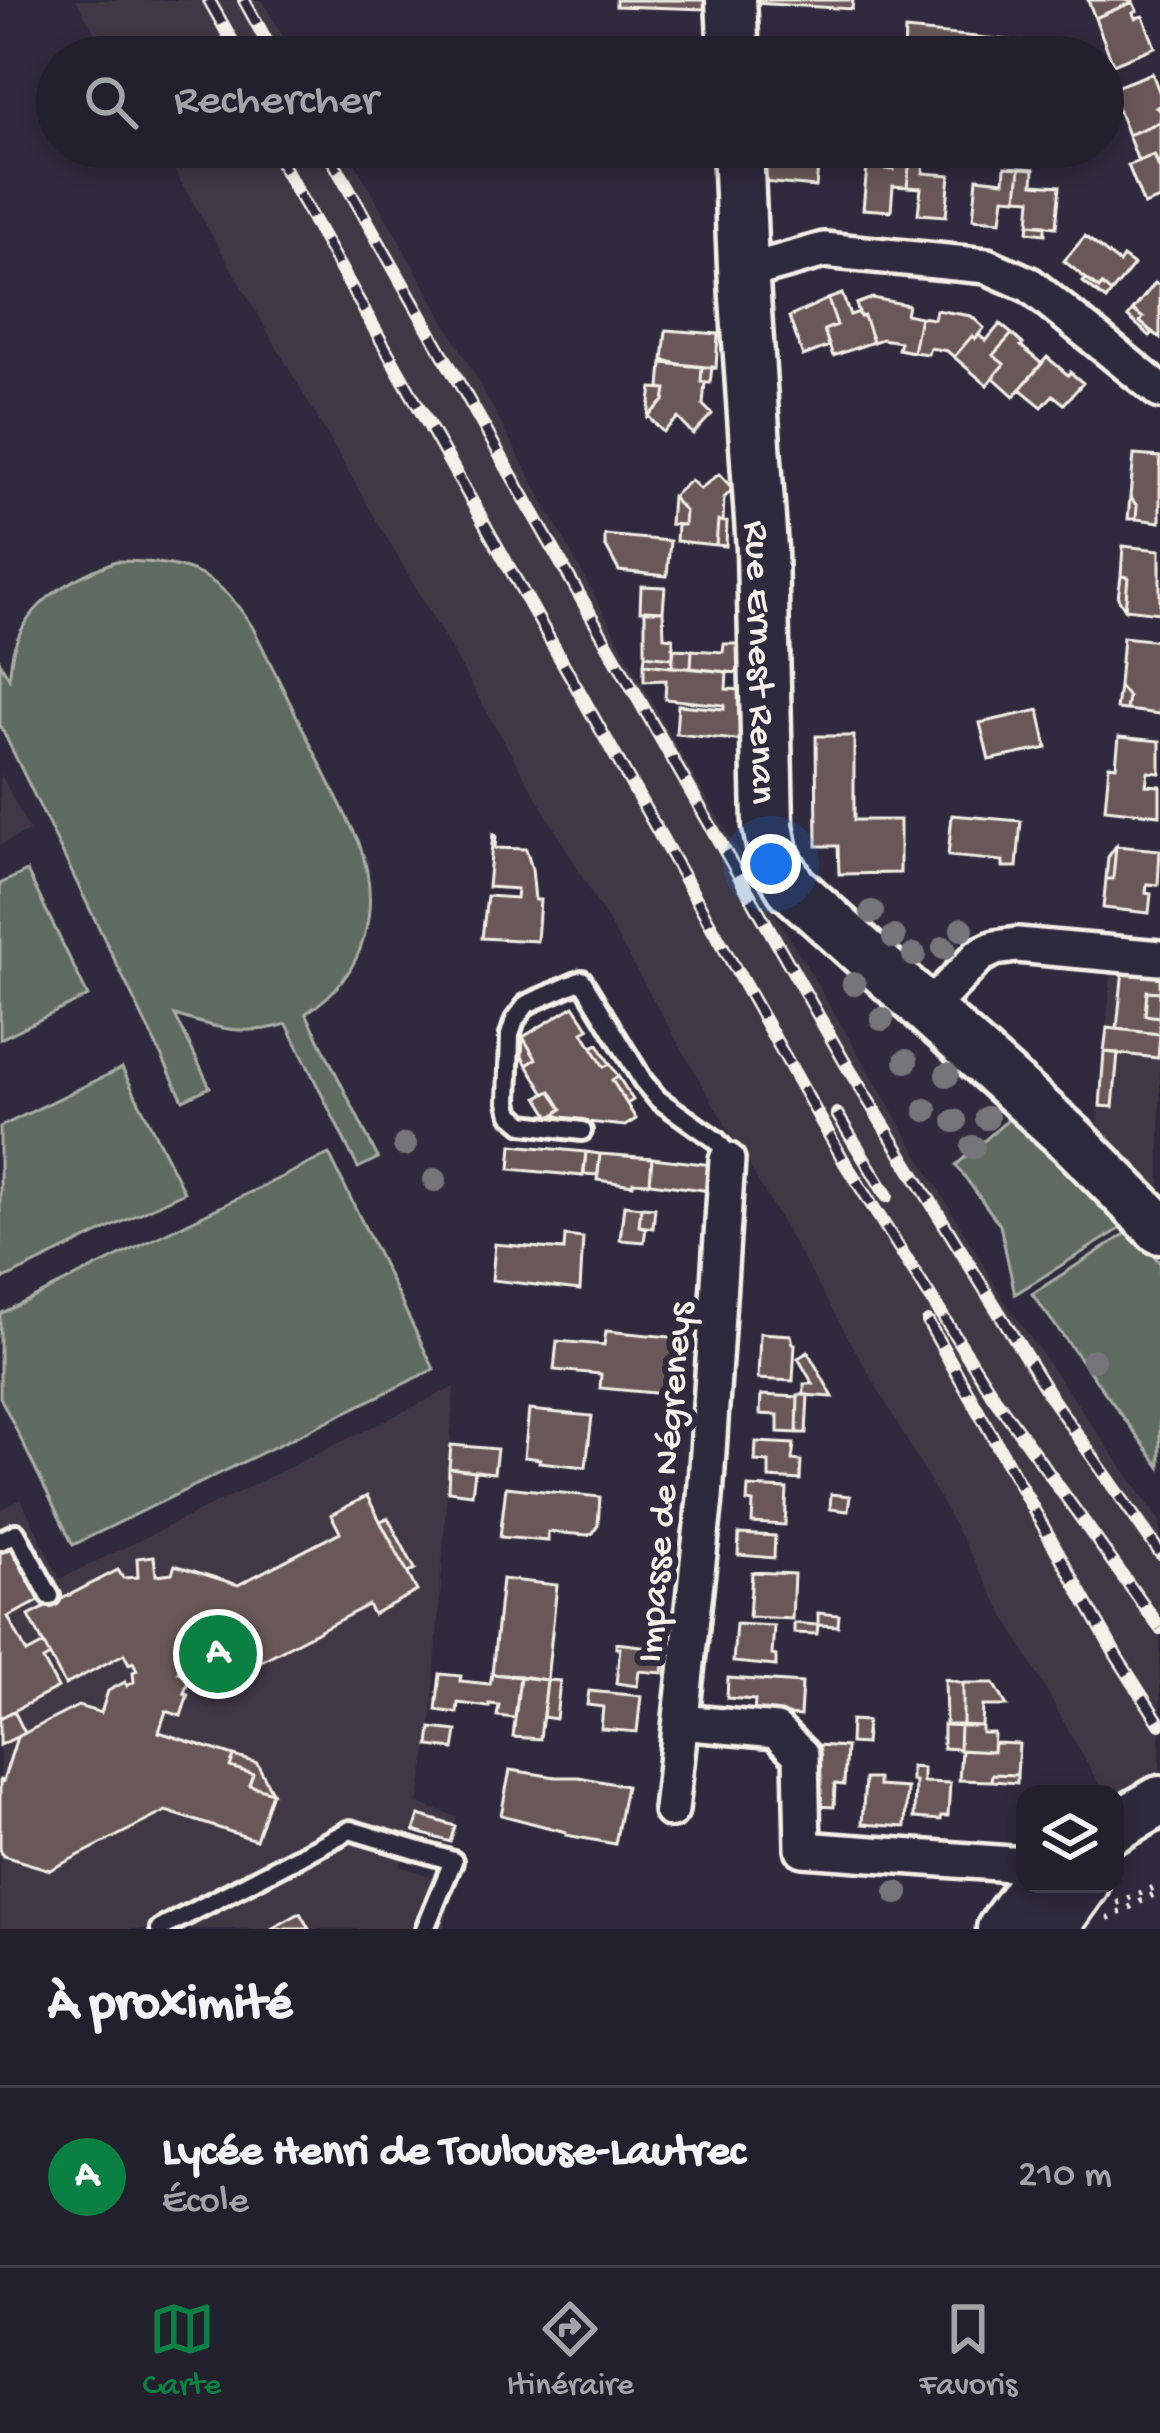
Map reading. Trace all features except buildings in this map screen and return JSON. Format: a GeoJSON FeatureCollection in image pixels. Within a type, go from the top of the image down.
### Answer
{"type":"FeatureCollection","features":[{"type":"Feature","properties":{"kind":"street"},"geometry":{"type":"LineString","coordinates":[[731,0],[733,36]]}},
{"type":"Feature","properties":{"kind":"street","name":"Rue Ernest Renan"},"geometry":{"type":"LineString","coordinates":[[739,168],[762,549],[774,857],[791,887],[1072,1140],[1160,1229]]}},
{"type":"Feature","properties":{"kind":"street"},"geometry":{"type":"LineString","coordinates":[[743,267],[767,266],[824,250],[987,266],[1030,285],[1160,391]]}},
{"type":"Feature","properties":{"kind":"street"},"geometry":{"type":"LineString","coordinates":[[926,1011],[980,955],[995,948],[1017,945],[1160,958]]}},
{"type":"Feature","properties":{"kind":"street","name":"Impasse de Négreneys"},"geometry":{"type":"LineString","coordinates":[[671,1810],[705,1498],[727,1160]]}},
{"type":"Feature","properties":{"kind":"street"},"geometry":{"type":"LineString","coordinates":[[681,1722],[776,1731],[801,1755],[803,1849],[1016,1864]]}},
{"type":"Feature","properties":{"kind":"street"},"geometry":{"type":"LineString","coordinates":[[1124,1822],[1160,1801]]}},
{"type":"Feature","properties":{"kind":"street"},"geometry":{"type":"LineString","coordinates":[[1124,1859],[1160,1839]]}},
{"type":"Feature","properties":{"kind":"street"},"geometry":{"type":"LineString","coordinates":[[1002,1929],[1028,1893]]}},
{"type":"Feature","properties":{"kind":"street"},"geometry":{"type":"LineString","coordinates":[[1052,1929],[1095,1902]]}},
{"type":"Feature","properties":{"kind":"lane"},"geometry":{"type":"LineString","coordinates":[[582,1131],[523,1124],[508,1102],[509,1035],[515,1020],[527,1004],[582,980],[643,1081],[658,1099],[716,1140],[727,1160]]}},
{"type":"Feature","properties":{"kind":"lane"},"geometry":{"type":"LineString","coordinates":[[0,1541],[16,1533],[50,1596]]}},
{"type":"Feature","properties":{"kind":"lane"},"geometry":{"type":"LineString","coordinates":[[160,1929],[350,1830],[453,1861],[425,1929]]}},
{"type":"Feature","properties":{"kind":"path"},"geometry":{"type":"LineString","coordinates":[[1095,1902],[1160,1891]]}},
{"type":"Feature","properties":{"kind":"shaded area"},"geometry":{"type":"Polygon","coordinates":[[[76,0],[262,0],[283,36],[97,36],[76,0]]]}},
{"type":"Feature","properties":{"kind":"shaded area"},"geometry":{"type":"Polygon","coordinates":[[[173,168],[358,168],[676,746],[1006,1303],[1160,1521],[1160,1779],[1124,1799],[1124,1785],[1099,1785],[893,1415],[173,168]]]}},
{"type":"Feature","properties":{"kind":"shaded area"},"geometry":{"type":"Polygon","coordinates":[[[116,561],[160,563],[196,572],[239,608],[358,840],[369,889],[364,937],[343,979],[306,1013],[378,1158],[358,1168],[287,1024],[230,1029],[175,1015],[210,1087],[183,1100],[0,725],[0,662],[9,678],[14,648],[30,617],[68,583],[116,561]]]}},
{"type":"Feature","properties":{"kind":"shaded area"},"geometry":{"type":"Polygon","coordinates":[[[0,772],[29,831],[0,845],[0,772]]]}},
{"type":"Feature","properties":{"kind":"shaded area"},"geometry":{"type":"Polygon","coordinates":[[[27,871],[88,996],[0,1039],[0,884],[27,871]]]}},
{"type":"Feature","properties":{"kind":"shaded area"},"geometry":{"type":"Polygon","coordinates":[[[1112,967],[1160,971],[1160,1193],[1096,1134],[1112,967]]]}},
{"type":"Feature","properties":{"kind":"shaded area"},"geometry":{"type":"Polygon","coordinates":[[[122,1068],[184,1192],[4,1279],[0,1271],[0,1127],[122,1068]]]}},
{"type":"Feature","properties":{"kind":"shaded area"},"geometry":{"type":"Polygon","coordinates":[[[1010,1118],[1128,1224],[1015,1294],[1000,1225],[956,1165],[1010,1118]]]}},
{"type":"Feature","properties":{"kind":"shaded area"},"geometry":{"type":"Polygon","coordinates":[[[329,1154],[434,1369],[73,1545],[0,1397],[0,1314],[329,1154]]]}},
{"type":"Feature","properties":{"kind":"shaded area"},"geometry":{"type":"Polygon","coordinates":[[[1133,1229],[1160,1263],[1160,1467],[1032,1294],[1133,1229]]]}},
{"type":"Feature","properties":{"kind":"shaded area"},"geometry":{"type":"Polygon","coordinates":[[[454,1387],[431,1728],[418,1803],[457,1817],[450,1842],[413,1832],[400,1866],[455,1884],[443,1929],[0,1929],[0,1510],[21,1499],[60,1579],[454,1387]]]}},
{"type":"Feature","properties":{"kind":"railway"},"geometry":{"type":"LineString","coordinates":[[209,0],[229,36]]}},
{"type":"Feature","properties":{"kind":"railway"},"geometry":{"type":"LineString","coordinates":[[244,0],[264,36]]}},
{"type":"Feature","properties":{"kind":"railway"},"geometry":{"type":"LineString","coordinates":[[284,168],[845,1163],[994,1397],[1160,1628]]}},
{"type":"Feature","properties":{"kind":"railway"},"geometry":{"type":"LineString","coordinates":[[337,168],[844,1061],[1052,1399],[1160,1553]]}},
{"type":"Feature","properties":{"kind":"railway"},"geometry":{"type":"LineString","coordinates":[[837,1114],[887,1196]]}},
{"type":"Feature","properties":{"kind":"railway"},"geometry":{"type":"LineString","coordinates":[[928,1322],[1117,1657],[1160,1724]]}},
{"type":"Feature","properties":{"kind":"place","name":"Lycée Henri de Toulouse-Lautrec"},"geometry":{"type":"Point","coordinates":[218,1654]}}]}
